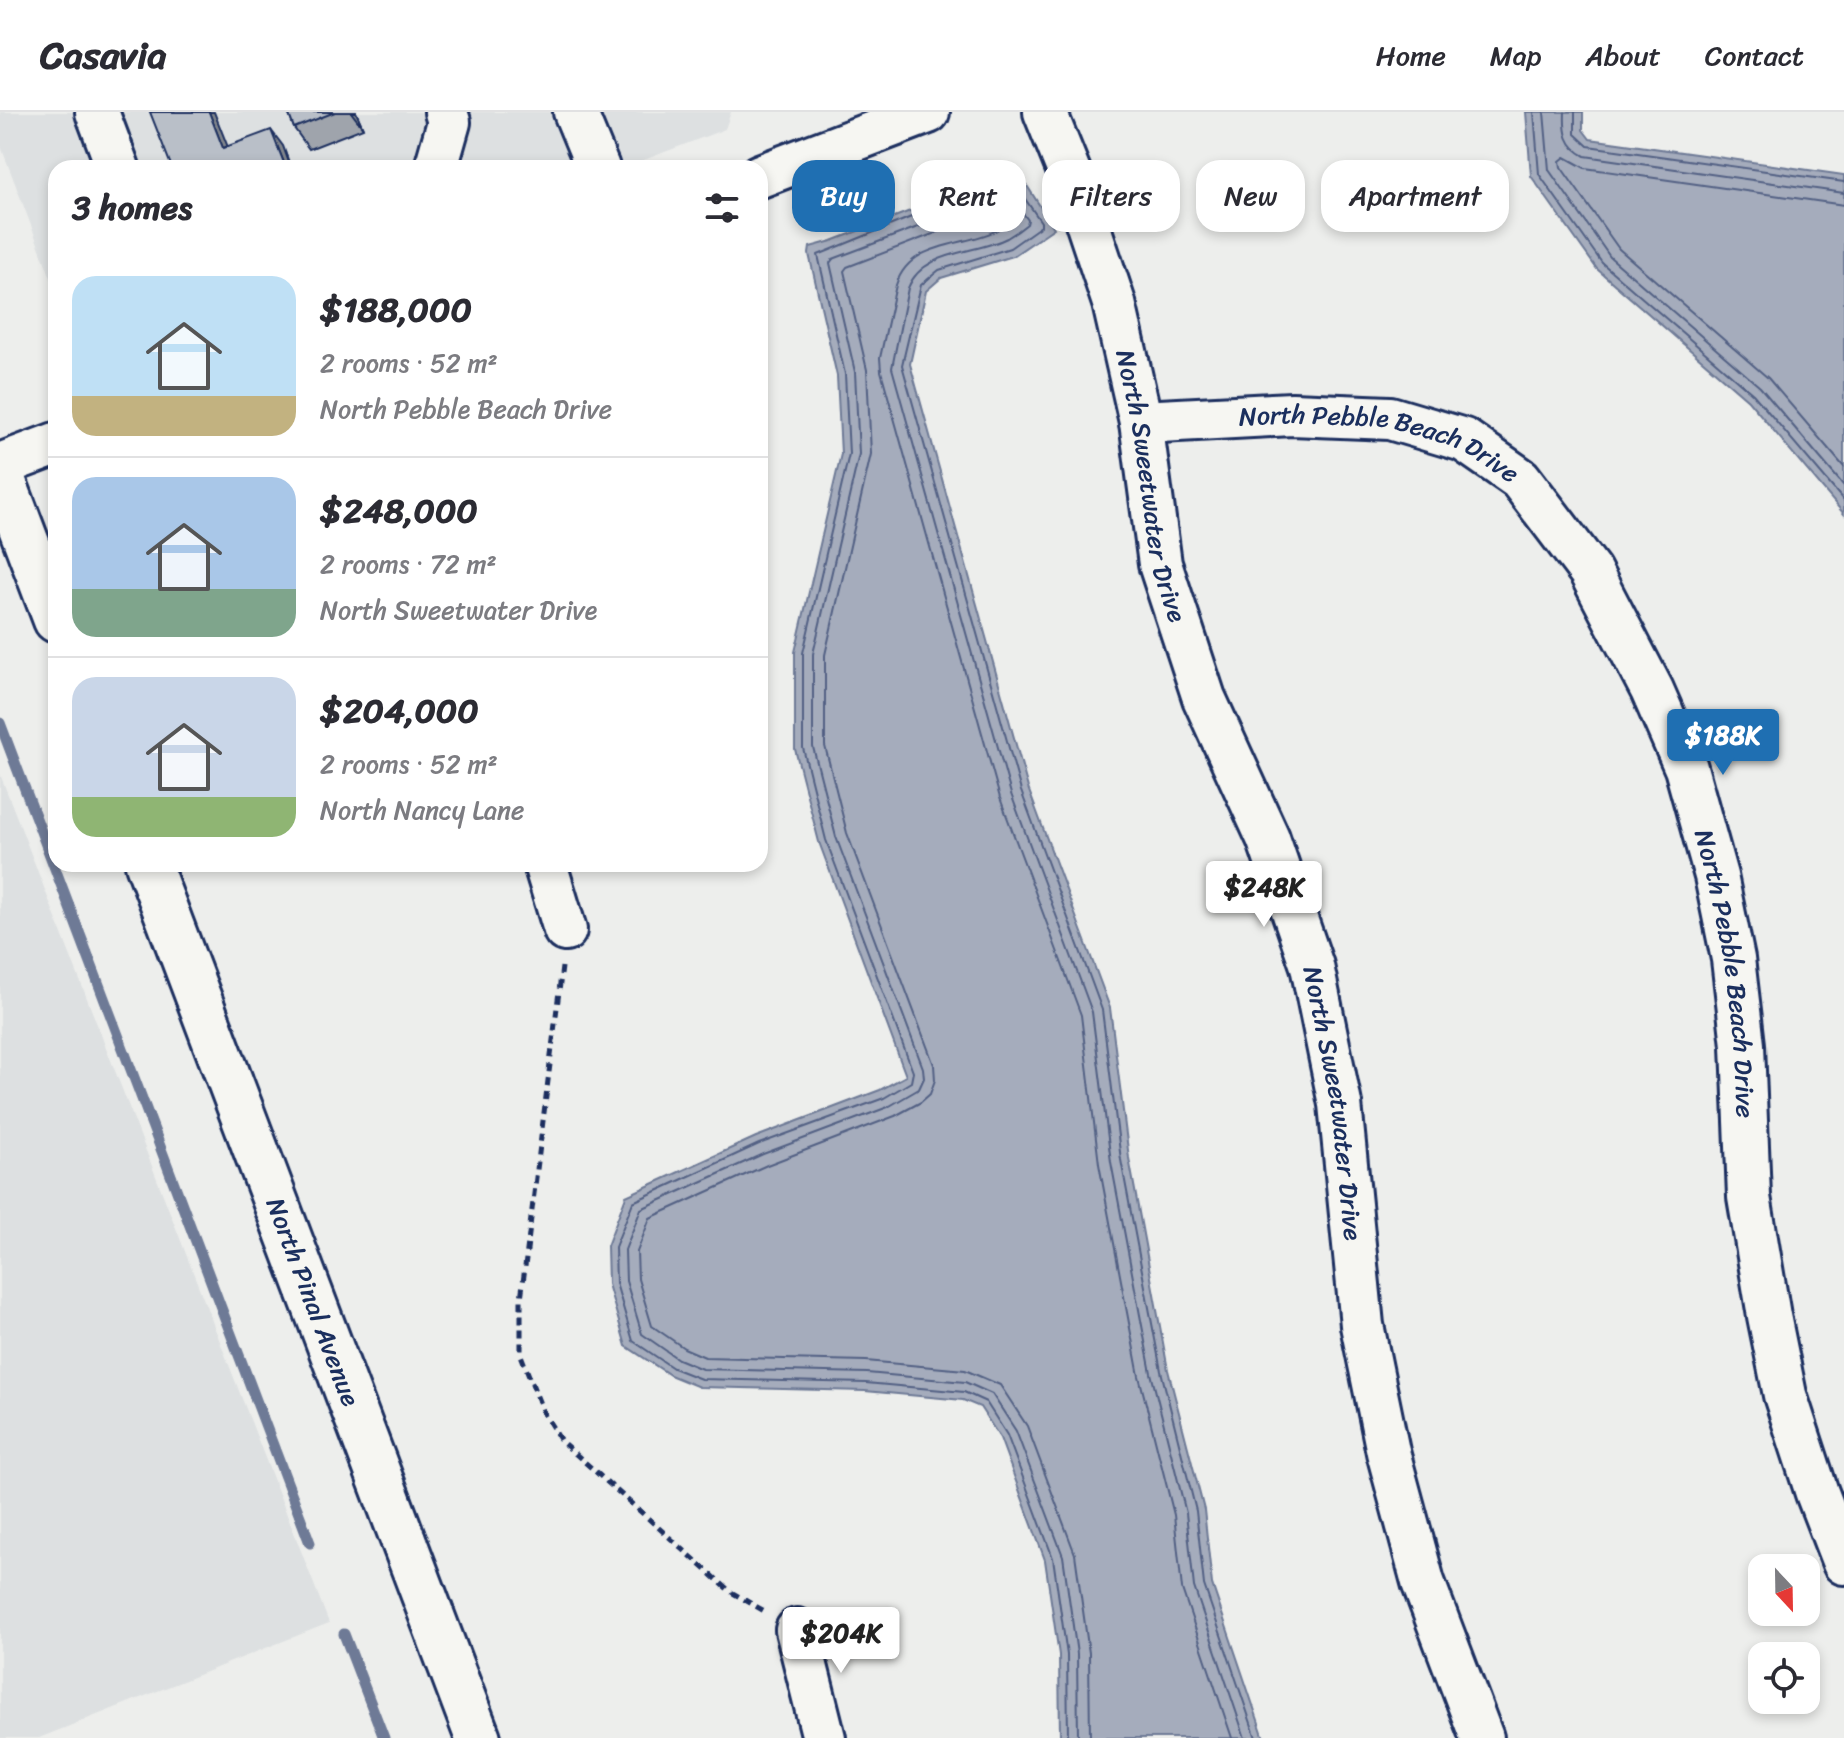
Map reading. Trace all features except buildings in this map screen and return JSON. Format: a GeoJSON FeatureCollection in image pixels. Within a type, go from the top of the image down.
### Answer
{"type":"FeatureCollection","features":[{"type":"Feature","properties":{"kind":"main road"},"geometry":{"type":"LineString","coordinates":[[0,472],[48,599]]}},
{"type":"Feature","properties":{"kind":"main road","name":"North Pinal Avenue"},"geometry":{"type":"LineString","coordinates":[[151,872],[478,1738]]}},
{"type":"Feature","properties":{"kind":"street"},"geometry":{"type":"LineString","coordinates":[[97,112],[115,160]]}},
{"type":"Feature","properties":{"kind":"street"},"geometry":{"type":"LineString","coordinates":[[438,160],[449,122],[446,112]]}},
{"type":"Feature","properties":{"kind":"street"},"geometry":{"type":"LineString","coordinates":[[575,112],[595,160]]}},
{"type":"Feature","properties":{"kind":"street"},"geometry":{"type":"LineString","coordinates":[[768,173],[928,112]]}},
{"type":"Feature","properties":{"kind":"street","name":"North Sweetwater Drive"},"geometry":{"type":"LineString","coordinates":[[1045,112],[1076,189],[1114,303],[1141,422],[1160,564],[1204,698],[1268,838],[1312,966],[1340,1104],[1362,1325],[1388,1452],[1423,1582],[1482,1738]]}},
{"type":"Feature","properties":{"kind":"street","name":"North Pebble Beach Drive"},"geometry":{"type":"LineString","coordinates":[[1141,422],[1292,414],[1376,417],[1390,418],[1464,440],[1520,479],[1590,571],[1652,690],[1686,768],[1716,876],[1735,973],[1743,1045],[1749,1197],[1769,1316],[1785,1395],[1844,1563]]}},
{"type":"Feature","properties":{"kind":"street"},"geometry":{"type":"LineString","coordinates":[[0,465],[48,447]]}},
{"type":"Feature","properties":{"kind":"street"},"geometry":{"type":"LineString","coordinates":[[547,872],[565,930]]}},
{"type":"Feature","properties":{"kind":"street"},"geometry":{"type":"LineString","coordinates":[[797,1630],[824,1738]]}},
{"type":"Feature","properties":{"kind":"path"},"geometry":{"type":"LineString","coordinates":[[565,930],[557,1019],[521,1299],[521,1355],[543,1412],[561,1441],[731,1592],[797,1630]]}},
{"type":"Feature","properties":{"kind":"shaded area"},"geometry":{"type":"Polygon","coordinates":[[[0,112],[731,112],[725,129],[644,160],[48,160],[48,270],[0,144],[0,112]]]}},
{"type":"Feature","properties":{"kind":"shaded area"},"geometry":{"type":"Polygon","coordinates":[[[0,774],[329,1623],[39,1738],[0,1738],[0,774]]]}},
{"type":"Feature","properties":{"kind":"water"},"geometry":{"type":"Polygon","coordinates":[[[1526,112],[1583,112],[1583,130],[1590,139],[1844,175],[1844,514],[1748,400],[1597,269],[1531,176],[1526,112]]]}},
{"type":"Feature","properties":{"kind":"water"},"geometry":{"type":"Polygon","coordinates":[[[1026,184],[1042,209],[1042,232],[1048,232],[1013,256],[941,278],[926,291],[910,364],[1028,788],[1110,1008],[1129,1158],[1168,1370],[1204,1510],[1212,1584],[1264,1738],[1060,1738],[1059,1655],[1045,1560],[1000,1438],[980,1407],[963,1400],[865,1391],[699,1387],[670,1375],[626,1346],[608,1284],[607,1246],[626,1196],[756,1137],[880,1090],[906,1076],[819,842],[795,749],[795,652],[841,454],[837,376],[809,254],[810,247],[855,232],[895,232],[895,217],[911,211],[911,232],[1026,232],[1026,184]]]}},
{"type":"Feature","properties":{"kind":"waterway"},"geometry":{"type":"LineString","coordinates":[[0,723],[48,850]]}},
{"type":"Feature","properties":{"kind":"waterway"},"geometry":{"type":"LineString","coordinates":[[56,872],[310,1543]]}},
{"type":"Feature","properties":{"kind":"waterway"},"geometry":{"type":"LineString","coordinates":[[344,1634],[384,1738]]}}]}
